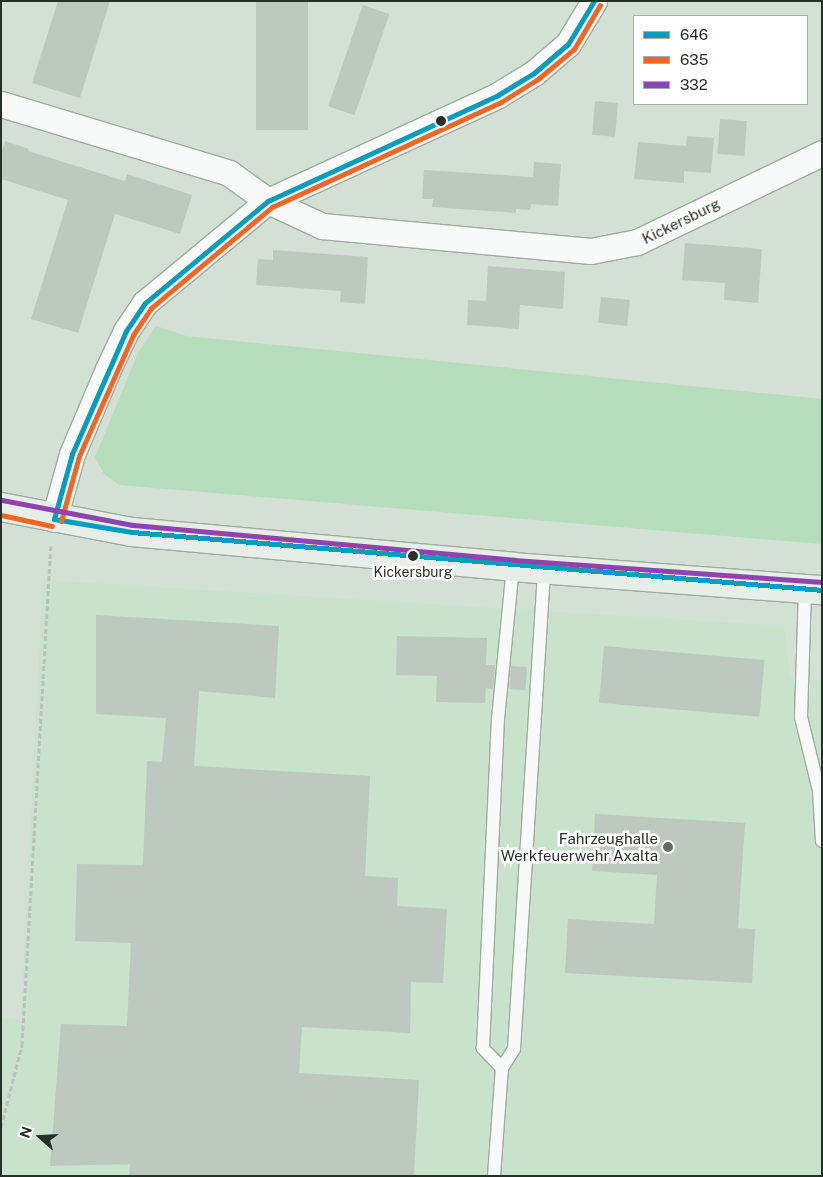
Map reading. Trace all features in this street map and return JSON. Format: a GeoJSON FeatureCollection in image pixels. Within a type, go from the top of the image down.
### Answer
{"type":"FeatureCollection","features":[{"type":"Feature","properties":{"kind":"main road"},"geometry":{"type":"LineString","coordinates":[[1,507],[54,519],[132,532],[513,567],[813,590]]}},
{"type":"Feature","properties":{"kind":"street"},"geometry":{"type":"LineString","coordinates":[[54,519],[72,454],[126,331],[145,303],[268,201],[498,95],[534,73],[568,44],[594,1]]}},
{"type":"Feature","properties":{"kind":"street","name":"Kickersburg"},"geometry":{"type":"LineString","coordinates":[[1,104],[229,173],[268,201],[322,226],[591,251],[637,242],[822,153]]}},
{"type":"Feature","properties":{"kind":"lane"},"geometry":{"type":"LineString","coordinates":[[502,1068],[483,1048],[498,719],[513,567]]}},
{"type":"Feature","properties":{"kind":"lane"},"geometry":{"type":"LineString","coordinates":[[494,1176],[502,1068],[514,1049],[544,569]]}},
{"type":"Feature","properties":{"kind":"lane"},"geometry":{"type":"LineString","coordinates":[[813,590],[801,717],[819,791],[822,841]]}},
{"type":"Feature","properties":{"kind":"path"},"geometry":{"type":"LineString","coordinates":[[1,1126],[22,1045],[54,519]]}},
{"type":"Feature","properties":{"kind":"shaded area"},"geometry":{"type":"Polygon","coordinates":[[[156,326],[186,336],[822,399],[822,544],[119,485],[104,474],[95,457],[138,353],[156,326]]]}},
{"type":"Feature","properties":{"kind":"shaded area"},"geometry":{"type":"Polygon","coordinates":[[[43,580],[784,626],[790,677],[822,681],[822,1176],[1,1176],[1,1018],[21,1019],[43,580]]]}},
{"type":"Feature","properties":{"kind":"building"},"geometry":{"type":"Polygon","coordinates":[[[58,1],[110,1],[80,98],[32,83],[58,1]]]}},
{"type":"Feature","properties":{"kind":"building"},"geometry":{"type":"Polygon","coordinates":[[[256,1],[308,1],[308,130],[256,130],[256,1]]]}},
{"type":"Feature","properties":{"kind":"building"},"geometry":{"type":"Polygon","coordinates":[[[363,5],[389,14],[355,115],[328,106],[363,5]]]}},
{"type":"Feature","properties":{"kind":"building"},"geometry":{"type":"Polygon","coordinates":[[[595,101],[618,103],[615,137],[592,135],[595,101]]]}},
{"type":"Feature","properties":{"kind":"building"},"geometry":{"type":"Polygon","coordinates":[[[720,119],[747,121],[744,156],[718,154],[720,119]]]}},
{"type":"Feature","properties":{"kind":"building"},"geometry":{"type":"Polygon","coordinates":[[[687,136],[714,138],[711,173],[684,171],[684,183],[634,179],[638,142],[686,146],[687,136]]]}},
{"type":"Feature","properties":{"kind":"building"},"geometry":{"type":"Polygon","coordinates":[[[5,141],[29,149],[28,151],[125,181],[127,174],[192,195],[180,234],[115,214],[78,333],[31,319],[68,200],[1,179],[1,154],[5,141]]]}},
{"type":"Feature","properties":{"kind":"building"},"geometry":{"type":"Polygon","coordinates":[[[534,162],[561,164],[558,206],[531,204],[530,210],[516,209],[516,213],[432,207],[433,199],[422,199],[424,170],[533,177],[534,162]]]}},
{"type":"Feature","properties":{"kind":"building"},"geometry":{"type":"Polygon","coordinates":[[[685,243],[762,249],[758,303],[724,300],[725,283],[682,280],[685,243]]]}},
{"type":"Feature","properties":{"kind":"building"},"geometry":{"type":"Polygon","coordinates":[[[273,250],[368,257],[365,304],[340,302],[341,291],[256,285],[258,259],[273,260],[273,250]]]}},
{"type":"Feature","properties":{"kind":"building"},"geometry":{"type":"Polygon","coordinates":[[[488,266],[565,272],[563,309],[520,305],[519,329],[467,325],[468,300],[486,301],[488,266]]]}},
{"type":"Feature","properties":{"kind":"building"},"geometry":{"type":"Polygon","coordinates":[[[601,297],[630,300],[627,326],[598,323],[601,297]]]}},
{"type":"Feature","properties":{"kind":"building"},"geometry":{"type":"Polygon","coordinates":[[[96,615],[279,626],[275,698],[199,691],[194,766],[370,776],[365,876],[398,878],[397,906],[447,909],[443,983],[411,982],[410,1033],[302,1027],[299,1073],[419,1080],[414,1176],[129,1176],[130,1164],[50,1166],[61,1024],[127,1026],[131,943],[75,941],[77,864],[143,865],[147,761],[162,762],[166,718],[96,714],[96,615]]]}},
{"type":"Feature","properties":{"kind":"building"},"geometry":{"type":"Polygon","coordinates":[[[397,636],[487,638],[486,665],[495,665],[493,689],[486,688],[485,703],[436,702],[437,676],[396,675],[397,636]]]}},
{"type":"Feature","properties":{"kind":"building"},"geometry":{"type":"Polygon","coordinates":[[[604,646],[764,660],[759,717],[599,703],[604,646]]]}},
{"type":"Feature","properties":{"kind":"building"},"geometry":{"type":"Polygon","coordinates":[[[511,666],[527,667],[525,690],[509,689],[511,666]]]}},
{"type":"Feature","properties":{"kind":"building"},"geometry":{"type":"Polygon","coordinates":[[[595,814],[745,823],[738,928],[755,929],[752,983],[565,973],[568,919],[654,924],[657,875],[592,871],[595,814]]]}},
{"type":"Feature","properties":{"kind":"transit line","name":"646"},"geometry":{"type":"LineString","coordinates":[[54,519],[72,454],[126,331],[145,303],[268,201],[498,95],[534,73],[568,44],[594,1]]}},
{"type":"Feature","properties":{"kind":"transit line","name":"635"},"geometry":{"type":"LineString","coordinates":[[61,521],[79,456],[133,335],[151,308],[272,207],[501,102],[538,79],[574,49],[600,5]]}},
{"type":"Feature","properties":{"kind":"transit line","name":"332"},"geometry":{"type":"LineString","coordinates":[[2,500],[133,525],[514,560],[822,582]]}},
{"type":"Feature","properties":{"kind":"transit line","name":"635"},"geometry":{"type":"LineString","coordinates":[[1,515],[52,526]]}},
{"type":"Feature","properties":{"kind":"transit line","name":"646"},"geometry":{"type":"LineString","coordinates":[[54,519],[132,532],[822,590]]}},
{"type":"Feature","properties":{"kind":"place","name":"Kickersburg"},"geometry":{"type":"Point","coordinates":[413,556]}},
{"type":"Feature","properties":{"kind":"place","name":"Fahrzeughalle Werkfeuerwehr Axalta"},"geometry":{"type":"Point","coordinates":[668,847]}}]}
